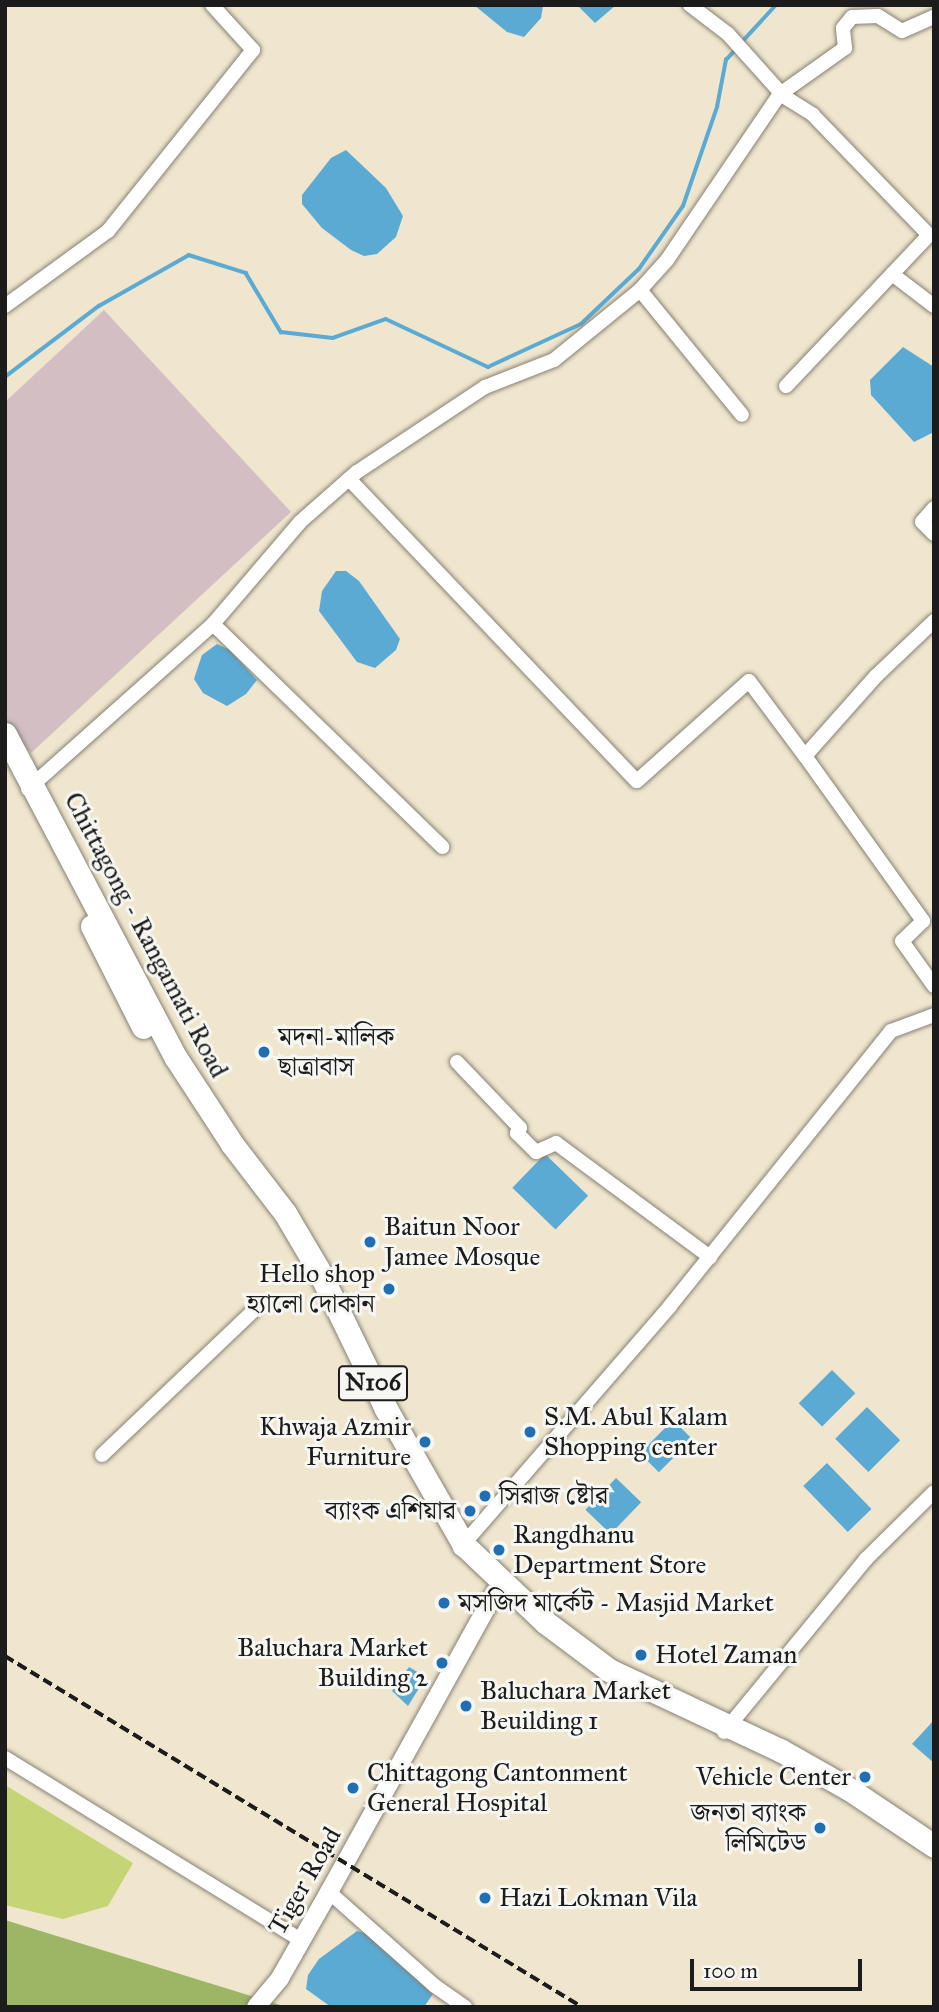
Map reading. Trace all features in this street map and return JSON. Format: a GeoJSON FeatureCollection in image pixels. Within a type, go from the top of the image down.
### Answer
{"type":"FeatureCollection","features":[{"type":"Feature","properties":{"kind":"highway","name":"Chittagong - Rangamati Road"},"geometry":{"type":"LineString","coordinates":[[5,734],[146,1031],[292,1246],[390,1449],[495,1593],[554,1647],[618,1690],[726,1729],[846,1801],[934,1860]]}},
{"type":"Feature","properties":{"kind":"highway","name":"Chittagong - Rangamati Road"},"geometry":{"type":"LineString","coordinates":[[5,760],[29,788]]}},
{"type":"Feature","properties":{"kind":"highway","name":"Chittagong - Rangamati Road"},"geometry":{"type":"LineString","coordinates":[[460,1548],[545,1622],[609,1670],[849,1789],[934,1846]]}},
{"type":"Feature","properties":{"kind":"street"},"geometry":{"type":"LineString","coordinates":[[5,306],[108,231],[253,50],[212,5]]}},
{"type":"Feature","properties":{"kind":"street"},"geometry":{"type":"LineString","coordinates":[[690,5],[728,34],[780,94],[813,115],[931,237],[892,274],[786,386]]}},
{"type":"Feature","properties":{"kind":"street"},"geometry":{"type":"LineString","coordinates":[[29,788],[213,624],[300,522],[349,480],[485,387],[554,360],[640,290],[667,260],[780,94],[845,48],[843,28],[852,17],[878,16],[902,32],[934,18]]}},
{"type":"Feature","properties":{"kind":"street"},"geometry":{"type":"LineString","coordinates":[[892,274],[934,306]]}},
{"type":"Feature","properties":{"kind":"street"},"geometry":{"type":"LineString","coordinates":[[640,290],[742,415]]}},
{"type":"Feature","properties":{"kind":"street"},"geometry":{"type":"LineString","coordinates":[[349,480],[637,781],[749,681],[923,921],[902,941],[934,986]]}},
{"type":"Feature","properties":{"kind":"street"},"geometry":{"type":"LineString","coordinates":[[934,508],[922,522],[934,534]]}},
{"type":"Feature","properties":{"kind":"street"},"geometry":{"type":"LineString","coordinates":[[805,756],[876,676],[934,621]]}},
{"type":"Feature","properties":{"kind":"street"},"geometry":{"type":"LineString","coordinates":[[213,624],[442,847]]}},
{"type":"Feature","properties":{"kind":"street"},"geometry":{"type":"LineString","coordinates":[[460,1548],[710,1257],[891,1031],[934,1015]]}},
{"type":"Feature","properties":{"kind":"street"},"geometry":{"type":"LineString","coordinates":[[457,1062],[520,1128],[517,1133],[536,1152],[556,1143],[710,1257]]}},
{"type":"Feature","properties":{"kind":"street"},"geometry":{"type":"LineString","coordinates":[[102,1455],[253,1311]]}},
{"type":"Feature","properties":{"kind":"street"},"geometry":{"type":"LineString","coordinates":[[726,1729],[866,1559],[934,1492]]}},
{"type":"Feature","properties":{"kind":"street","name":"Tiger Road"},"geometry":{"type":"LineString","coordinates":[[257,2007],[301,1941],[495,1593]]}},
{"type":"Feature","properties":{"kind":"street"},"geometry":{"type":"LineString","coordinates":[[5,1758],[301,1941]]}},
{"type":"Feature","properties":{"kind":"street"},"geometry":{"type":"LineString","coordinates":[[329,1892],[435,1986],[465,2007]]}},
{"type":"Feature","properties":{"kind":"shaded area"},"geometry":{"type":"Polygon","coordinates":[[[104,310],[291,512],[31,753],[5,725],[5,402],[104,310]]]}},
{"type":"Feature","properties":{"kind":"green space"},"geometry":{"type":"Polygon","coordinates":[[[5,1785],[133,1863],[108,1906],[63,1919],[5,1905],[5,1785]]]}},
{"type":"Feature","properties":{"kind":"green space"},"geometry":{"type":"Polygon","coordinates":[[[5,1920],[287,2007],[5,2007],[5,1920]]]}},
{"type":"Feature","properties":{"kind":"water"},"geometry":{"type":"Polygon","coordinates":[[[474,5],[543,6],[541,18],[524,37],[507,32],[474,5]]]}},
{"type":"Feature","properties":{"kind":"water"},"geometry":{"type":"Polygon","coordinates":[[[577,5],[616,5],[595,23],[577,5]]]}},
{"type":"Feature","properties":{"kind":"water"},"geometry":{"type":"Polygon","coordinates":[[[346,150],[386,188],[403,216],[396,237],[377,254],[364,256],[351,250],[322,228],[302,204],[302,195],[331,158],[346,150]]]}},
{"type":"Feature","properties":{"kind":"water"},"geometry":{"type":"Polygon","coordinates":[[[903,347],[934,367],[934,432],[914,442],[871,395],[870,380],[903,347]]]}},
{"type":"Feature","properties":{"kind":"water"},"geometry":{"type":"Polygon","coordinates":[[[336,571],[346,571],[359,581],[400,639],[396,650],[375,668],[357,662],[319,611],[322,591],[336,571]]]}},
{"type":"Feature","properties":{"kind":"water"},"geometry":{"type":"Polygon","coordinates":[[[217,644],[230,650],[257,680],[246,694],[227,706],[203,693],[194,679],[202,655],[217,644]]]}},
{"type":"Feature","properties":{"kind":"water"},"geometry":{"type":"Polygon","coordinates":[[[545,1154],[588,1196],[556,1229],[512,1188],[545,1154]]]}},
{"type":"Feature","properties":{"kind":"water"},"geometry":{"type":"Polygon","coordinates":[[[832,1370],[855,1393],[822,1427],[799,1403],[832,1370]]]}},
{"type":"Feature","properties":{"kind":"water"},"geometry":{"type":"Polygon","coordinates":[[[867,1407],[900,1440],[868,1472],[835,1439],[867,1407]]]}},
{"type":"Feature","properties":{"kind":"water"},"geometry":{"type":"Polygon","coordinates":[[[673,1420],[692,1439],[659,1472],[640,1453],[673,1420]]]}},
{"type":"Feature","properties":{"kind":"water"},"geometry":{"type":"Polygon","coordinates":[[[827,1463],[871,1509],[848,1532],[803,1486],[827,1463]]]}},
{"type":"Feature","properties":{"kind":"water"},"geometry":{"type":"Polygon","coordinates":[[[616,1478],[641,1502],[611,1534],[585,1510],[616,1478]]]}},
{"type":"Feature","properties":{"kind":"water"},"geometry":{"type":"Polygon","coordinates":[[[409,1667],[426,1677],[408,1706],[392,1691],[409,1667]]]}},
{"type":"Feature","properties":{"kind":"water"},"geometry":{"type":"Polygon","coordinates":[[[934,1720],[934,1763],[912,1744],[934,1720]]]}},
{"type":"Feature","properties":{"kind":"water"},"geometry":{"type":"Polygon","coordinates":[[[357,1931],[368,1934],[433,1994],[424,2007],[331,2007],[306,1989],[308,1975],[319,1959],[357,1931]]]}},
{"type":"Feature","properties":{"kind":"waterway"},"geometry":{"type":"LineString","coordinates":[[742,42],[776,5]]}},
{"type":"Feature","properties":{"kind":"waterway"},"geometry":{"type":"LineString","coordinates":[[5,377],[99,306],[189,255],[246,273],[281,332],[333,338],[386,319],[488,367],[581,324],[639,269],[683,206],[717,107],[726,60],[737,48]]}},
{"type":"Feature","properties":{"kind":"railway"},"geometry":{"type":"LineString","coordinates":[[5,1656],[582,2007]]}},
{"type":"Feature","properties":{"kind":"place","name":"মদনা-মালিক ছাত্রাবাস"},"geometry":{"type":"Point","coordinates":[264,1052]}},
{"type":"Feature","properties":{"kind":"place","name":"Baitun Noor Jamee Mosque"},"geometry":{"type":"Point","coordinates":[370,1242]}},
{"type":"Feature","properties":{"kind":"place","name":"Hello shop হ্যালো দোকান"},"geometry":{"type":"Point","coordinates":[389,1289]}},
{"type":"Feature","properties":{"kind":"place","name":"S.M. Abul Kalam Shopping center"},"geometry":{"type":"Point","coordinates":[530,1432]}},
{"type":"Feature","properties":{"kind":"place","name":"Khwaja Azmir Furniture"},"geometry":{"type":"Point","coordinates":[425,1442]}},
{"type":"Feature","properties":{"kind":"place","name":"সিরাজ ষ্টোর"},"geometry":{"type":"Point","coordinates":[485,1496]}},
{"type":"Feature","properties":{"kind":"place","name":"ব্যাংক এশিয়ার"},"geometry":{"type":"Point","coordinates":[470,1511]}},
{"type":"Feature","properties":{"kind":"place","name":"Rangdhanu Department Store"},"geometry":{"type":"Point","coordinates":[499,1550]}},
{"type":"Feature","properties":{"kind":"place","name":"মসজিদ মার্কেট - Masjid Market"},"geometry":{"type":"Point","coordinates":[444,1603]}},
{"type":"Feature","properties":{"kind":"place","name":"Hotel Zaman"},"geometry":{"type":"Point","coordinates":[641,1655]}},
{"type":"Feature","properties":{"kind":"place","name":"Baluchara Market Building 2"},"geometry":{"type":"Point","coordinates":[442,1663]}},
{"type":"Feature","properties":{"kind":"place","name":"Baluchara Market Beuilding 1"},"geometry":{"type":"Point","coordinates":[466,1706]}},
{"type":"Feature","properties":{"kind":"place","name":"Vehicle Center"},"geometry":{"type":"Point","coordinates":[865,1777]}},
{"type":"Feature","properties":{"kind":"place","name":"Chittagong Cantonment General Hospital"},"geometry":{"type":"Point","coordinates":[353,1788]}},
{"type":"Feature","properties":{"kind":"place","name":"জনতা ব্যাংক লিমিটেড"},"geometry":{"type":"Point","coordinates":[820,1828]}},
{"type":"Feature","properties":{"kind":"place","name":"Hazi Lokman Vila"},"geometry":{"type":"Point","coordinates":[485,1898]}}]}
